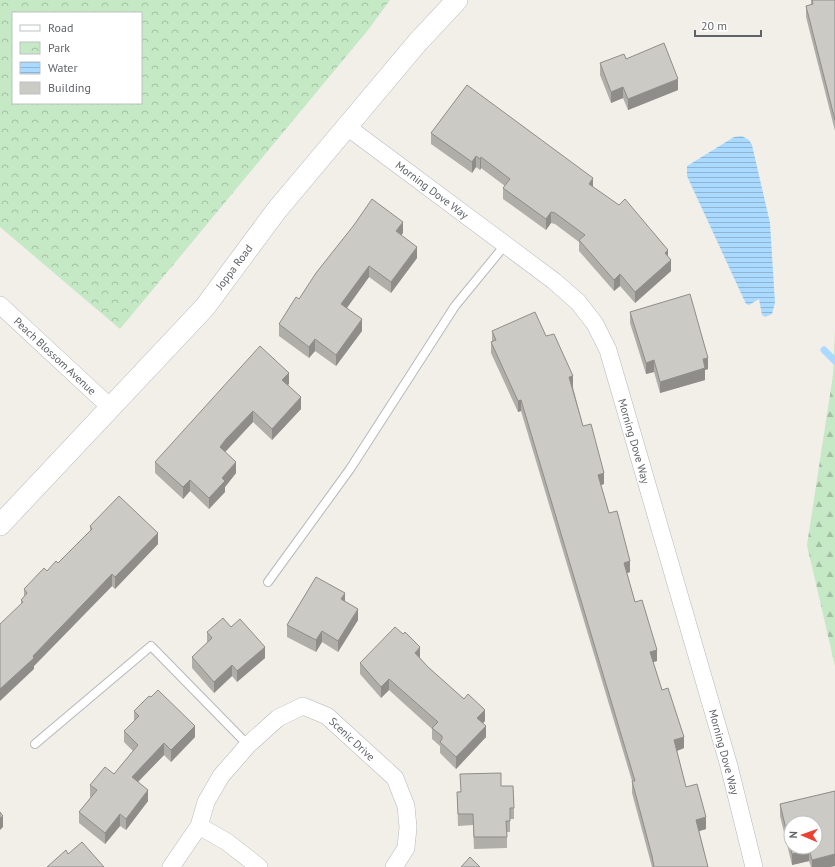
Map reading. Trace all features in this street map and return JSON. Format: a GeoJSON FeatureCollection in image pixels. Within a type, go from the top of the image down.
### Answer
{"type":"FeatureCollection","features":[{"type":"Feature","properties":{"kind":"street","name":"Joppa Road"},"geometry":{"type":"LineString","coordinates":[[0,525],[205,307],[276,211],[417,43],[457,0]]}},
{"type":"Feature","properties":{"kind":"street","name":"Morning Dove Way"},"geometry":{"type":"LineString","coordinates":[[346,126],[554,280],[578,302],[595,324],[608,350],[729,766],[754,867]]}},
{"type":"Feature","properties":{"kind":"street","name":"Peach Blossom Avenue"},"geometry":{"type":"LineString","coordinates":[[0,305],[110,407]]}},
{"type":"Feature","properties":{"kind":"street","name":"Scenic Drive"},"geometry":{"type":"LineString","coordinates":[[171,867],[199,826],[206,802],[221,776],[248,745],[278,718],[303,706],[327,716],[395,778],[406,806],[408,827],[406,848],[394,867]]}},
{"type":"Feature","properties":{"kind":"street"},"geometry":{"type":"LineString","coordinates":[[199,826],[227,842],[259,867]]}},
{"type":"Feature","properties":{"kind":"lane"},"geometry":{"type":"LineString","coordinates":[[268,582],[350,469],[455,306],[505,245]]}},
{"type":"Feature","properties":{"kind":"lane"},"geometry":{"type":"LineString","coordinates":[[35,744],[150,646],[248,745]]}},
{"type":"Feature","properties":{"kind":"green space"},"geometry":{"type":"Polygon","coordinates":[[[0,0],[390,0],[368,30],[120,329],[0,227],[0,0]]]}},
{"type":"Feature","properties":{"kind":"green space"},"geometry":{"type":"Polygon","coordinates":[[[835,329],[835,666],[807,545],[833,375],[835,329]]]}},
{"type":"Feature","properties":{"kind":"water"},"geometry":{"type":"Polygon","coordinates":[[[742,136],[749,140],[752,145],[770,223],[775,303],[772,314],[765,317],[762,315],[759,299],[749,305],[746,304],[687,176],[687,166],[734,137],[742,136]]]}},
{"type":"Feature","properties":{"kind":"building"},"geometry":{"type":"Polygon","coordinates":[[[812,0],[835,0],[835,120],[806,6],[813,4],[812,0]]]}},
{"type":"Feature","properties":{"kind":"building"},"geometry":{"type":"Polygon","coordinates":[[[664,43],[678,79],[628,99],[623,87],[611,92],[600,63],[624,54],[626,59],[664,43]]]}},
{"type":"Feature","properties":{"kind":"building"},"geometry":{"type":"Polygon","coordinates":[[[467,85],[593,178],[589,184],[619,205],[625,199],[668,250],[665,253],[671,260],[635,292],[620,274],[614,280],[579,240],[585,235],[555,213],[551,212],[546,219],[503,188],[510,179],[481,157],[480,159],[476,156],[472,162],[431,133],[467,85]]]}},
{"type":"Feature","properties":{"kind":"building"},"geometry":{"type":"Polygon","coordinates":[[[372,199],[403,222],[396,231],[417,247],[391,282],[369,266],[341,304],[362,319],[336,355],[315,339],[309,347],[279,324],[296,297],[299,299],[316,273],[354,225],[372,199]]]}},
{"type":"Feature","properties":{"kind":"building"},"geometry":{"type":"Polygon","coordinates":[[[690,294],[708,358],[703,359],[705,368],[660,382],[654,360],[646,363],[630,312],[690,294]]]}},
{"type":"Feature","properties":{"kind":"building"},"geometry":{"type":"Polygon","coordinates":[[[535,312],[546,336],[554,334],[573,376],[569,377],[583,426],[591,424],[604,473],[598,475],[609,513],[617,511],[630,561],[624,563],[635,602],[642,600],[657,650],[650,652],[662,690],[668,688],[684,737],[674,740],[686,787],[697,784],[706,817],[696,820],[708,867],[654,867],[632,781],[635,781],[521,400],[518,401],[491,342],[496,340],[492,331],[535,312]]]}},
{"type":"Feature","properties":{"kind":"building"},"geometry":{"type":"Polygon","coordinates":[[[260,346],[289,373],[282,380],[301,397],[272,429],[253,411],[226,439],[220,447],[236,462],[222,478],[225,481],[209,498],[190,480],[183,487],[155,462],[260,346]]]}},
{"type":"Feature","properties":{"kind":"building"},"geometry":{"type":"Polygon","coordinates":[[[119,496],[158,533],[115,577],[112,574],[33,656],[34,658],[0,689],[0,624],[23,602],[21,600],[27,593],[24,589],[44,568],[47,571],[56,561],[58,563],[92,529],[90,526],[119,496]]]}},
{"type":"Feature","properties":{"kind":"building"},"geometry":{"type":"Polygon","coordinates":[[[316,577],[345,593],[341,599],[358,609],[338,641],[322,631],[316,640],[287,625],[316,577]]]}},
{"type":"Feature","properties":{"kind":"building"},"geometry":{"type":"Polygon","coordinates":[[[223,618],[231,627],[240,619],[265,647],[237,671],[232,665],[214,682],[192,657],[212,638],[207,632],[223,618]]]}},
{"type":"Feature","properties":{"kind":"building"},"geometry":{"type":"Polygon","coordinates":[[[395,627],[403,634],[405,632],[420,647],[415,653],[428,667],[464,699],[468,694],[485,710],[477,718],[486,726],[456,757],[440,742],[442,736],[432,728],[438,722],[389,679],[381,687],[360,663],[395,627]]]}},
{"type":"Feature","properties":{"kind":"building"},"geometry":{"type":"Polygon","coordinates":[[[158,690],[195,726],[171,750],[164,743],[132,777],[148,790],[126,819],[120,814],[105,833],[79,812],[97,790],[90,785],[105,767],[114,774],[138,745],[124,731],[139,716],[134,711],[149,696],[151,697],[158,690]]]}},
{"type":"Feature","properties":{"kind":"building"},"geometry":{"type":"Polygon","coordinates":[[[501,773],[501,786],[513,786],[514,808],[510,808],[510,821],[506,821],[507,837],[474,837],[473,814],[458,814],[457,792],[461,792],[460,774],[501,773]]]}},
{"type":"Feature","properties":{"kind":"building"},"geometry":{"type":"Polygon","coordinates":[[[835,791],[835,854],[812,860],[811,855],[823,855],[823,815],[783,815],[783,816],[780,804],[835,791]]]}},
{"type":"Feature","properties":{"kind":"building"},"geometry":{"type":"Polygon","coordinates":[[[82,842],[104,867],[47,867],[66,850],[68,854],[82,842]]]}},
{"type":"Feature","properties":{"kind":"building"},"geometry":{"type":"Polygon","coordinates":[[[470,857],[480,867],[461,867],[470,857]]]}},
{"type":"Feature","properties":{"kind":"waterway"},"geometry":{"type":"LineString","coordinates":[[824,350],[835,361]]}}]}
